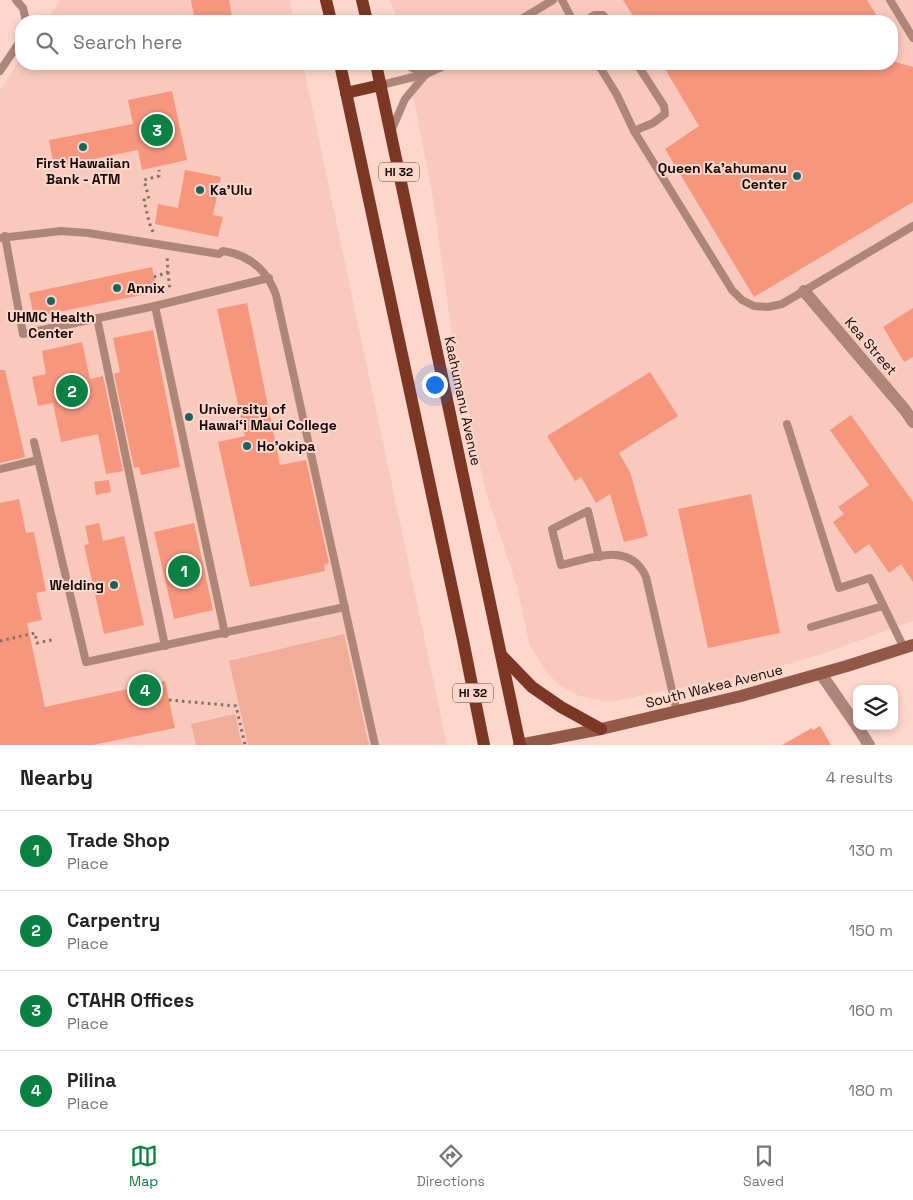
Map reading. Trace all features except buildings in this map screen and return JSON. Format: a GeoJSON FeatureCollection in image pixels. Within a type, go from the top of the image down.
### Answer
{"type":"FeatureCollection","features":[{"type":"Feature","properties":{"kind":"main road"},"geometry":{"type":"LineString","coordinates":[[326,0],[330,15]]}},
{"type":"Feature","properties":{"kind":"main road"},"geometry":{"type":"LineString","coordinates":[[362,0],[366,15]]}},
{"type":"Feature","properties":{"kind":"main road","name":"HI 32"},"geometry":{"type":"LineString","coordinates":[[341,70],[484,745]]}},
{"type":"Feature","properties":{"kind":"main road","name":"Kaahumanu Avenue"},"geometry":{"type":"LineString","coordinates":[[377,70],[520,745]]}},
{"type":"Feature","properties":{"kind":"main road"},"geometry":{"type":"LineString","coordinates":[[346,93],[381,85]]}},
{"type":"Feature","properties":{"kind":"main road"},"geometry":{"type":"LineString","coordinates":[[502,656],[532,688],[561,707],[601,729]]}},
{"type":"Feature","properties":{"kind":"street","name":"Kea Street"},"geometry":{"type":"LineString","coordinates":[[804,291],[909,407],[913,422]]}},
{"type":"Feature","properties":{"kind":"street","name":"South Wakea Avenue"},"geometry":{"type":"LineString","coordinates":[[520,745],[676,712],[821,674],[908,646]]}},
{"type":"Feature","properties":{"kind":"street"},"geometry":{"type":"LineString","coordinates":[[821,674],[853,720]]}},
{"type":"Feature","properties":{"kind":"street"},"geometry":{"type":"LineString","coordinates":[[859,730],[868,745]]}},
{"type":"Feature","properties":{"kind":"lane"},"geometry":{"type":"LineString","coordinates":[[16,0],[23,8],[25,15]]}},
{"type":"Feature","properties":{"kind":"lane"},"geometry":{"type":"LineString","coordinates":[[528,15],[553,0]]}},
{"type":"Feature","properties":{"kind":"lane"},"geometry":{"type":"LineString","coordinates":[[562,0],[570,15]]}},
{"type":"Feature","properties":{"kind":"lane"},"geometry":{"type":"LineString","coordinates":[[890,0],[913,38]]}},
{"type":"Feature","properties":{"kind":"lane"},"geometry":{"type":"LineString","coordinates":[[0,71],[15,49]]}},
{"type":"Feature","properties":{"kind":"lane"},"geometry":{"type":"LineString","coordinates":[[417,70],[426,74]]}},
{"type":"Feature","properties":{"kind":"lane"},"geometry":{"type":"LineString","coordinates":[[381,85],[435,70]]}},
{"type":"Feature","properties":{"kind":"lane"},"geometry":{"type":"LineString","coordinates":[[602,70],[634,130],[732,290],[738,297],[754,306],[773,307],[782,304],[913,226]]}},
{"type":"Feature","properties":{"kind":"lane"},"geometry":{"type":"LineString","coordinates":[[634,130],[653,123],[664,114],[664,106],[641,70]]}},
{"type":"Feature","properties":{"kind":"lane"},"geometry":{"type":"LineString","coordinates":[[391,132],[405,99],[426,74]]}},
{"type":"Feature","properties":{"kind":"lane"},"geometry":{"type":"LineString","coordinates":[[269,278],[171,303],[23,334],[3,237],[61,231],[219,254],[230,252],[250,261],[269,278],[276,295],[375,745]]}},
{"type":"Feature","properties":{"kind":"lane"},"geometry":{"type":"LineString","coordinates":[[155,306],[225,634]]}},
{"type":"Feature","properties":{"kind":"lane"},"geometry":{"type":"LineString","coordinates":[[97,318],[165,646]]}},
{"type":"Feature","properties":{"kind":"lane"},"geometry":{"type":"LineString","coordinates":[[787,424],[839,588],[870,578],[883,606],[908,646]]}},
{"type":"Feature","properties":{"kind":"lane"},"geometry":{"type":"LineString","coordinates":[[34,442],[86,662],[345,607]]}},
{"type":"Feature","properties":{"kind":"lane"},"geometry":{"type":"LineString","coordinates":[[0,469],[38,460]]}},
{"type":"Feature","properties":{"kind":"lane"},"geometry":{"type":"LineString","coordinates":[[599,557],[588,511],[552,529],[561,565],[617,554],[628,557],[638,564],[645,573],[676,712]]}},
{"type":"Feature","properties":{"kind":"lane"},"geometry":{"type":"LineString","coordinates":[[811,627],[883,606]]}},
{"type":"Feature","properties":{"kind":"path"},"geometry":{"type":"LineString","coordinates":[[157,236],[149,222],[144,200],[149,199],[144,180],[159,176],[159,170]]}},
{"type":"Feature","properties":{"kind":"path"},"geometry":{"type":"LineString","coordinates":[[167,256],[171,303]]}},
{"type":"Feature","properties":{"kind":"path"},"geometry":{"type":"LineString","coordinates":[[154,277],[168,272]]}},
{"type":"Feature","properties":{"kind":"path"},"geometry":{"type":"LineString","coordinates":[[0,641],[35,634],[38,643],[52,640]]}},
{"type":"Feature","properties":{"kind":"path"},"geometry":{"type":"LineString","coordinates":[[169,700],[236,706],[245,745]]}},
{"type":"Feature","properties":{"kind":"shaded area"},"geometry":{"type":"Polygon","coordinates":[[[60,0],[290,0],[293,15],[50,15],[60,0]]]}},
{"type":"Feature","properties":{"kind":"shaded area"},"geometry":{"type":"Polygon","coordinates":[[[390,0],[913,0],[913,621],[827,652],[749,676],[610,702],[579,696],[561,686],[546,672],[530,646],[517,587],[486,493],[452,336],[433,198],[408,70],[898,70],[898,15],[396,15],[390,0]]]}},
{"type":"Feature","properties":{"kind":"shaded area","name":"University of Hawai‘i Maui College"},"geometry":{"type":"Polygon","coordinates":[[[15,67],[15,70],[304,70],[447,745],[0,745],[0,90],[15,67]]]}},
{"type":"Feature","properties":{"kind":"shaded area"},"geometry":{"type":"Polygon","coordinates":[[[344,634],[369,745],[248,745],[229,661],[344,634]]]}},
{"type":"Feature","properties":{"kind":"shaded area"},"geometry":{"type":"Polygon","coordinates":[[[235,714],[242,745],[196,745],[191,724],[235,714]]]}},
{"type":"Feature","properties":{"kind":"place","name":"CTAHR Offices"},"geometry":{"type":"Point","coordinates":[157,130]}},
{"type":"Feature","properties":{"kind":"place","name":"First Hawaiian Bank - ATM"},"geometry":{"type":"Point","coordinates":[83,147]}},
{"type":"Feature","properties":{"kind":"place","name":"Queen Ka'ahumanu Center"},"geometry":{"type":"Point","coordinates":[797,176]}},
{"type":"Feature","properties":{"kind":"place","name":"Ka'Ulu"},"geometry":{"type":"Point","coordinates":[200,190]}},
{"type":"Feature","properties":{"kind":"place","name":"Annix"},"geometry":{"type":"Point","coordinates":[117,288]}},
{"type":"Feature","properties":{"kind":"place","name":"UHMC Health Center"},"geometry":{"type":"Point","coordinates":[51,301]}},
{"type":"Feature","properties":{"kind":"place","name":"Carpentry"},"geometry":{"type":"Point","coordinates":[72,391]}},
{"type":"Feature","properties":{"kind":"place","name":"University of Hawai‘i Maui College"},"geometry":{"type":"Point","coordinates":[189,417]}},
{"type":"Feature","properties":{"kind":"place","name":"Ho'okipa"},"geometry":{"type":"Point","coordinates":[247,446]}},
{"type":"Feature","properties":{"kind":"place","name":"Trade Shop"},"geometry":{"type":"Point","coordinates":[184,571]}},
{"type":"Feature","properties":{"kind":"place","name":"Welding"},"geometry":{"type":"Point","coordinates":[114,585]}},
{"type":"Feature","properties":{"kind":"place","name":"Pilina"},"geometry":{"type":"Point","coordinates":[145,690]}}]}
